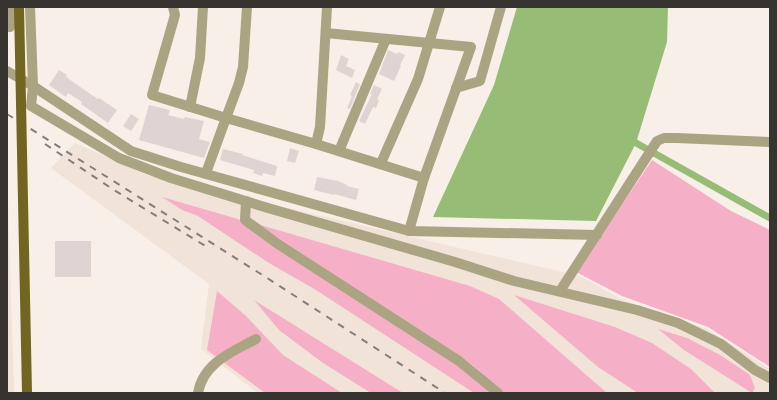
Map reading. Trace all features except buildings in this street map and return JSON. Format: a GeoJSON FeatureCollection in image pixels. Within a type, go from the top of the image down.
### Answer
{"type":"FeatureCollection","features":[{"type":"Feature","properties":{"kind":"main road"},"geometry":{"type":"LineString","coordinates":[[19,7],[27,393]]}},
{"type":"Feature","properties":{"kind":"street"},"geometry":{"type":"LineString","coordinates":[[7,25],[10,27],[10,7]]}},
{"type":"Feature","properties":{"kind":"street"},"geometry":{"type":"LineString","coordinates":[[30,7],[33,86],[31,106],[119,158],[171,178],[455,262],[514,281],[637,310],[678,323],[721,344],[755,370],[770,378]]}},
{"type":"Feature","properties":{"kind":"street"},"geometry":{"type":"LineString","coordinates":[[173,7],[175,15],[152,95],[381,163],[424,178]]}},
{"type":"Feature","properties":{"kind":"street"},"geometry":{"type":"LineString","coordinates":[[190,107],[200,58],[203,7]]}},
{"type":"Feature","properties":{"kind":"street"},"geometry":{"type":"LineString","coordinates":[[206,173],[239,83],[243,67],[247,7]]}},
{"type":"Feature","properties":{"kind":"street"},"geometry":{"type":"LineString","coordinates":[[316,144],[320,127],[326,33],[326,7]]}},
{"type":"Feature","properties":{"kind":"street"},"geometry":{"type":"LineString","coordinates":[[381,163],[418,79],[440,7]]}},
{"type":"Feature","properties":{"kind":"street"},"geometry":{"type":"LineString","coordinates":[[456,88],[480,81],[501,7]]}},
{"type":"Feature","properties":{"kind":"street"},"geometry":{"type":"LineString","coordinates":[[326,33],[471,47],[424,178],[409,231]]}},
{"type":"Feature","properties":{"kind":"street"},"geometry":{"type":"LineString","coordinates":[[339,151],[386,39]]}},
{"type":"Feature","properties":{"kind":"street"},"geometry":{"type":"LineString","coordinates":[[7,71],[33,86],[131,151],[409,231],[596,235]]}},
{"type":"Feature","properties":{"kind":"street"},"geometry":{"type":"LineString","coordinates":[[560,291],[657,141],[664,138],[770,142]]}},
{"type":"Feature","properties":{"kind":"street"},"geometry":{"type":"LineString","coordinates":[[246,201],[245,220],[285,248],[460,361],[498,393]]}},
{"type":"Feature","properties":{"kind":"street"},"geometry":{"type":"LineString","coordinates":[[198,393],[199,385],[207,370],[226,355],[256,339]]}},
{"type":"Feature","properties":{"kind":"shaded area"},"geometry":{"type":"Polygon","coordinates":[[[517,7],[668,7],[667,42],[636,143],[596,221],[433,217],[494,85],[517,7]]]}},
{"type":"Feature","properties":{"kind":"shaded area"},"geometry":{"type":"Polygon","coordinates":[[[75,143],[149,176],[580,276],[621,299],[707,329],[770,369],[770,393],[258,393],[201,349],[209,284],[51,168],[75,143]]]}},
{"type":"Feature","properties":{"kind":"shaded area"},"geometry":{"type":"Polygon","coordinates":[[[652,160],[731,211],[770,230],[770,367],[708,327],[622,296],[576,272],[652,160]]]}},
{"type":"Feature","properties":{"kind":"shaded area"},"geometry":{"type":"Polygon","coordinates":[[[7,166],[14,393],[7,393],[7,166]]]}},
{"type":"Feature","properties":{"kind":"shaded area"},"geometry":{"type":"Polygon","coordinates":[[[162,197],[238,219],[279,250],[456,364],[493,393],[474,393],[316,290],[269,263],[198,216],[182,210],[162,197]]]}},
{"type":"Feature","properties":{"kind":"shaded area"},"geometry":{"type":"Polygon","coordinates":[[[257,224],[470,286],[499,299],[607,393],[502,393],[471,364],[257,224]]]}},
{"type":"Feature","properties":{"kind":"shaded area"},"geometry":{"type":"Polygon","coordinates":[[[217,291],[246,316],[283,355],[342,393],[265,393],[207,350],[217,291]]]}},
{"type":"Feature","properties":{"kind":"shaded area"},"geometry":{"type":"Polygon","coordinates":[[[514,295],[615,327],[652,343],[691,369],[715,393],[638,393],[598,367],[514,295]]]}},
{"type":"Feature","properties":{"kind":"shaded area"},"geometry":{"type":"Polygon","coordinates":[[[254,300],[403,393],[371,393],[323,363],[279,330],[254,300]]]}},
{"type":"Feature","properties":{"kind":"shaded area"},"geometry":{"type":"Polygon","coordinates":[[[658,329],[687,338],[722,356],[750,375],[755,388],[752,393],[684,350],[658,329]]]}},
{"type":"Feature","properties":{"kind":"waterway"},"geometry":{"type":"LineString","coordinates":[[629,139],[770,218]]}},
{"type":"Feature","properties":{"kind":"railway"},"geometry":{"type":"LineString","coordinates":[[7,114],[264,276],[445,393]]}},
{"type":"Feature","properties":{"kind":"railway"},"geometry":{"type":"LineString","coordinates":[[45,144],[114,190],[207,247]]}}]}
